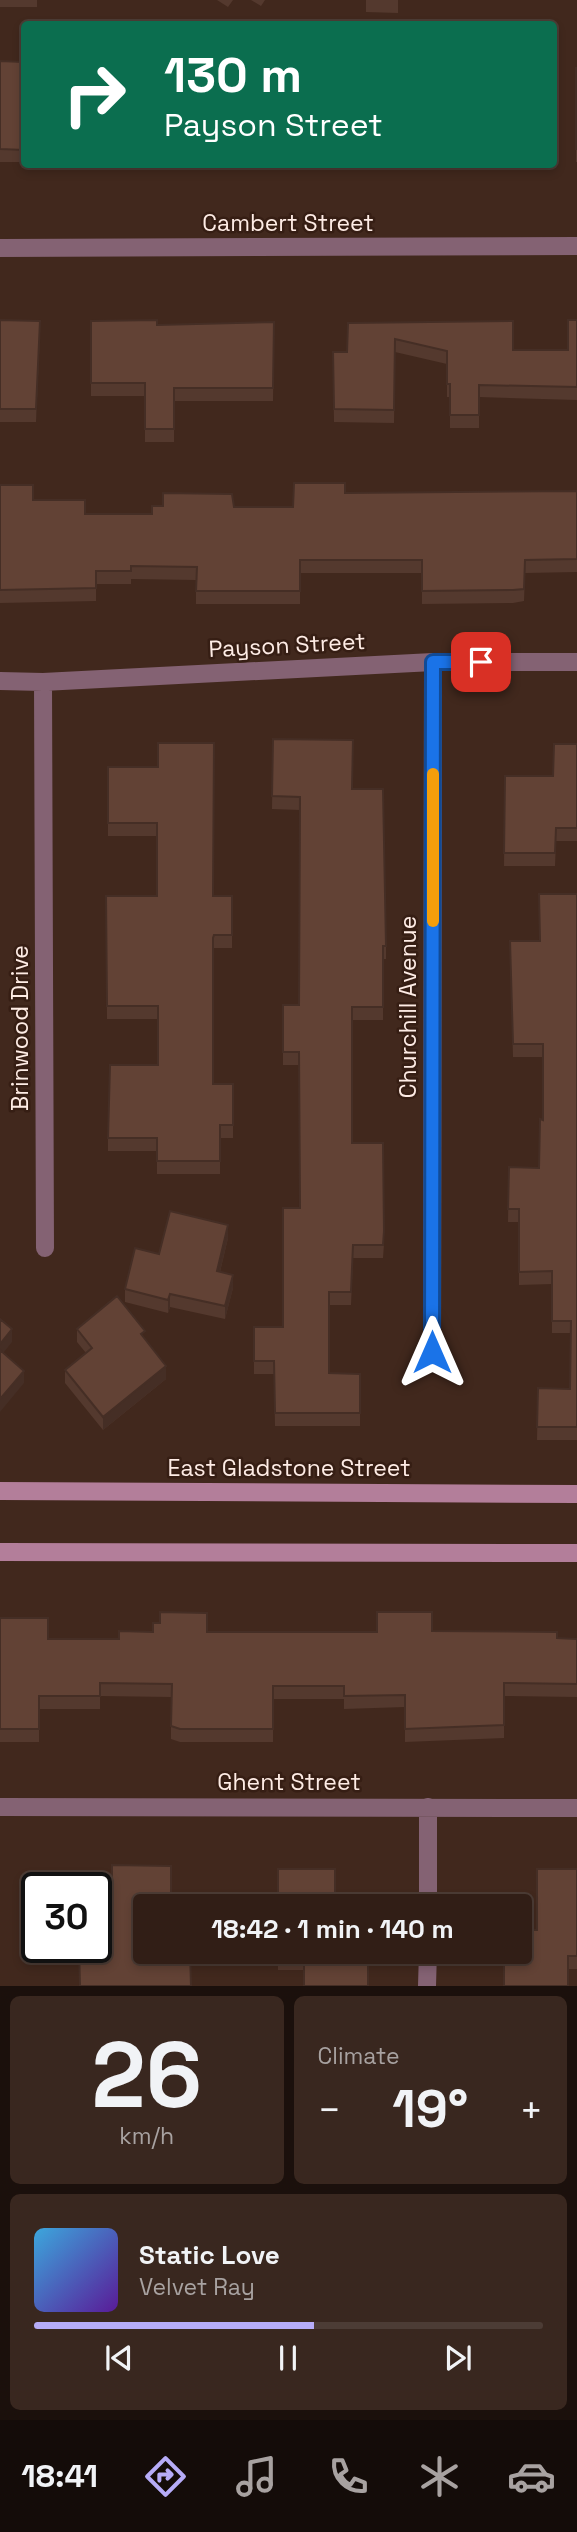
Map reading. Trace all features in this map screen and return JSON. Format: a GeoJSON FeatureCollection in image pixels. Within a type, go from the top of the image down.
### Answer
{"type":"FeatureCollection","features":[{"type":"Feature","properties":{"kind":"street","name":"Cambert Street"},"geometry":{"type":"LineString","coordinates":[[0,248],[577,247]]}},
{"type":"Feature","properties":{"kind":"street","name":"Payson Street"},"geometry":{"type":"LineString","coordinates":[[0,681],[43,682],[433,662],[577,662]]}},
{"type":"Feature","properties":{"kind":"street","name":"Churchill Avenue"},"geometry":{"type":"LineString","coordinates":[[432,1352],[433,662]]}},
{"type":"Feature","properties":{"kind":"street","name":"Brinwood Drive"},"geometry":{"type":"LineString","coordinates":[[43,682],[45,1248]]}},
{"type":"Feature","properties":{"kind":"street","name":"East Gladstone Street"},"geometry":{"type":"LineString","coordinates":[[0,1492],[577,1494]]}},
{"type":"Feature","properties":{"kind":"street"},"geometry":{"type":"LineString","coordinates":[[0,1552],[577,1553]]}},
{"type":"Feature","properties":{"kind":"street","name":"Ghent Street"},"geometry":{"type":"LineString","coordinates":[[0,1807],[577,1808]]}},
{"type":"Feature","properties":{"kind":"street"},"geometry":{"type":"LineString","coordinates":[[428,1807],[428,1894]]}},
{"type":"Feature","properties":{"kind":"street"},"geometry":{"type":"LineString","coordinates":[[428,1964],[428,1986]]}},
{"type":"Feature","properties":{"kind":"building"},"geometry":{"type":"Polygon","coordinates":[[[0,61],[21,62],[21,150],[0,149],[0,61]]]}},
{"type":"Feature","properties":{"kind":"building"},"geometry":{"type":"Polygon","coordinates":[[[577,68],[577,149],[576,149],[577,68]]]}},
{"type":"Feature","properties":{"kind":"building"},"geometry":{"type":"Polygon","coordinates":[[[0,320],[40,321],[36,409],[0,409],[0,320]]]}},
{"type":"Feature","properties":{"kind":"building"},"geometry":{"type":"Polygon","coordinates":[[[157,320],[157,325],[274,322],[273,388],[174,388],[174,429],[145,429],[145,383],[91,383],[91,321],[157,320]]]}},
{"type":"Feature","properties":{"kind":"building"},"geometry":{"type":"Polygon","coordinates":[[[568,320],[577,320],[577,387],[479,385],[479,415],[450,415],[447,351],[395,339],[394,410],[334,409],[333,352],[347,352],[348,323],[513,321],[513,350],[568,350],[568,320]]]}},
{"type":"Feature","properties":{"kind":"building"},"geometry":{"type":"Polygon","coordinates":[[[294,483],[345,483],[345,493],[577,491],[577,559],[525,560],[524,589],[513,590],[422,591],[422,560],[300,560],[300,591],[196,591],[197,567],[131,566],[131,571],[96,571],[96,588],[0,590],[0,485],[33,485],[33,500],[85,500],[85,514],[152,514],[152,506],[163,506],[163,493],[232,494],[234,507],[293,507],[294,483]]]}},
{"type":"Feature","properties":{"kind":"building"},"geometry":{"type":"Polygon","coordinates":[[[273,739],[353,740],[352,789],[383,789],[386,946],[383,946],[383,1007],[352,1007],[352,1143],[383,1143],[383,1245],[353,1245],[351,1292],[329,1292],[329,1373],[360,1374],[360,1413],[275,1413],[274,1361],[254,1361],[254,1327],[283,1327],[283,1208],[300,1208],[299,1052],[283,1052],[283,1005],[299,1005],[300,797],[272,796],[273,739]]]}},
{"type":"Feature","properties":{"kind":"building"},"geometry":{"type":"Polygon","coordinates":[[[158,743],[214,743],[213,896],[232,896],[232,935],[214,935],[213,938],[213,1084],[233,1084],[233,1125],[220,1125],[220,1161],[157,1161],[157,1138],[108,1138],[110,1065],[158,1065],[158,1006],[107,1006],[106,896],[157,896],[157,823],[108,823],[108,767],[158,767],[158,743]]]}},
{"type":"Feature","properties":{"kind":"building"},"geometry":{"type":"Polygon","coordinates":[[[554,744],[577,744],[577,828],[556,828],[555,853],[504,853],[505,776],[553,776],[554,744]]]}},
{"type":"Feature","properties":{"kind":"building"},"geometry":{"type":"Polygon","coordinates":[[[539,894],[577,894],[577,1427],[537,1427],[538,1388],[570,1389],[571,1321],[552,1321],[552,1271],[519,1272],[519,1209],[508,1209],[509,1167],[539,1168],[540,1119],[543,1120],[543,1044],[513,1044],[510,941],[540,941],[539,894]]]}},
{"type":"Feature","properties":{"kind":"building"},"geometry":{"type":"Polygon","coordinates":[[[170,1211],[228,1225],[217,1271],[233,1275],[225,1306],[170,1294],[168,1300],[125,1289],[135,1248],[159,1254],[170,1211]]]}},
{"type":"Feature","properties":{"kind":"building"},"geometry":{"type":"Polygon","coordinates":[[[117,1296],[145,1331],[141,1334],[166,1366],[103,1417],[65,1370],[92,1348],[77,1329],[117,1296]]]}},
{"type":"Feature","properties":{"kind":"building"},"geometry":{"type":"Polygon","coordinates":[[[0,1319],[12,1329],[0,1344],[0,1319]]]}},
{"type":"Feature","properties":{"kind":"building"},"geometry":{"type":"Polygon","coordinates":[[[0,1350],[24,1371],[0,1399],[0,1350]]]}},
{"type":"Feature","properties":{"kind":"building"},"geometry":{"type":"Polygon","coordinates":[[[160,1612],[207,1613],[207,1632],[377,1632],[377,1612],[432,1612],[432,1631],[557,1632],[557,1638],[577,1639],[577,1684],[504,1683],[504,1725],[405,1729],[405,1695],[344,1696],[344,1686],[273,1686],[273,1729],[180,1729],[171,1726],[172,1684],[100,1683],[100,1696],[39,1696],[39,1729],[0,1729],[0,1618],[48,1618],[48,1639],[119,1639],[119,1631],[153,1632],[153,1623],[160,1623],[160,1612]]]}},
{"type":"Feature","properties":{"kind":"building"},"geometry":{"type":"Polygon","coordinates":[[[112,1865],[171,1866],[171,1894],[133,1894],[133,1964],[190,1964],[191,1986],[80,1986],[79,1963],[112,1963],[112,1865]]]}},
{"type":"Feature","properties":{"kind":"building"},"geometry":{"type":"Polygon","coordinates":[[[278,1869],[335,1869],[335,1894],[278,1894],[278,1869]]]}},
{"type":"Feature","properties":{"kind":"building"},"geometry":{"type":"Polygon","coordinates":[[[537,1869],[577,1869],[577,1956],[568,1956],[568,1986],[504,1986],[504,1964],[532,1964],[532,1930],[537,1930],[537,1869]]]}},
{"type":"Feature","properties":{"kind":"building"},"geometry":{"type":"Polygon","coordinates":[[[304,1964],[368,1964],[368,1986],[304,1986],[304,1964]]]}},
{"type":"Feature","properties":{"kind":"slow traffic"},"geometry":{"type":"LineString","coordinates":[[433,774],[433,921]]}},
{"type":"Feature","properties":{"kind":"route"},"geometry":{"type":"LineString","coordinates":[[432,1352],[433,662],[481,662]]}}]}
